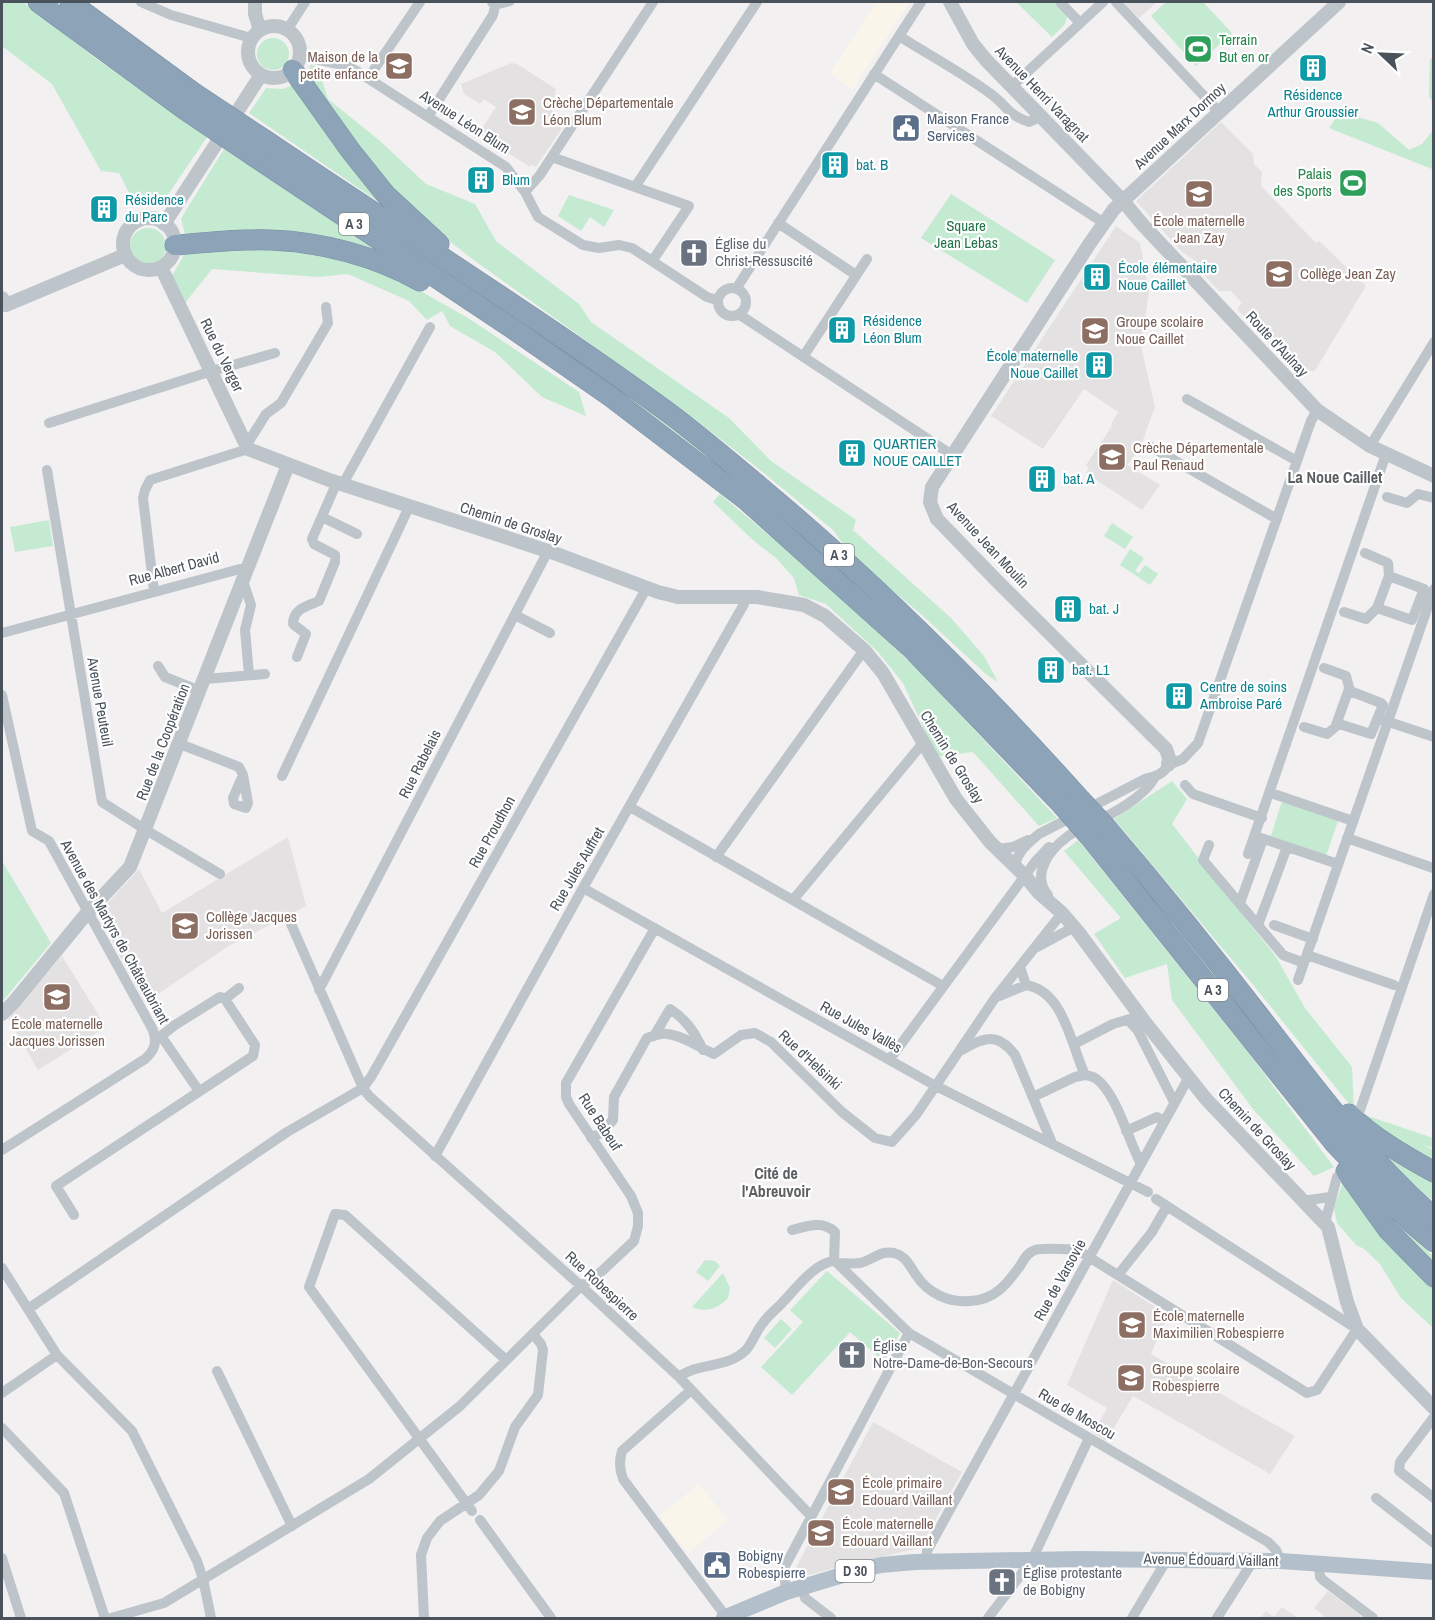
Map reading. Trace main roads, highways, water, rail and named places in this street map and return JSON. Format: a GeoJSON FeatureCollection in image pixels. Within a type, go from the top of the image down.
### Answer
{"type":"FeatureCollection","features":[{"type":"Feature","properties":{"kind":"highway","name":"A 3"},"geometry":{"type":"LineString","coordinates":[[38,2],[260,149],[454,290],[611,397],[746,500],[912,649],[1071,802]]}},
{"type":"Feature","properties":{"kind":"highway","name":"A 3"},"geometry":{"type":"LineString","coordinates":[[70,2],[189,101]]}},
{"type":"Feature","properties":{"kind":"highway"},"geometry":{"type":"LineString","coordinates":[[296,63],[350,150],[386,195],[440,244],[449,262]]}},
{"type":"Feature","properties":{"kind":"highway","name":"A 3"},"geometry":{"type":"LineString","coordinates":[[260,149],[449,262],[673,416],[800,520],[909,620],[1016,728],[1335,1144],[1376,1188],[1434,1242]]}},
{"type":"Feature","properties":{"kind":"highway"},"geometry":{"type":"LineString","coordinates":[[175,245],[247,240],[311,244],[344,251],[402,271],[426,284],[454,290]]}},
{"type":"Feature","properties":{"kind":"highway","name":"A 3"},"geometry":{"type":"LineString","coordinates":[[1097,832],[1163,893],[1360,1144],[1402,1189],[1434,1217]]}},
{"type":"Feature","properties":{"kind":"highway"},"geometry":{"type":"LineString","coordinates":[[1331,1108],[1347,1112],[1370,1134],[1434,1172]]}},
{"type":"Feature","properties":{"kind":"highway"},"geometry":{"type":"LineString","coordinates":[[1335,1144],[1337,1159],[1388,1230],[1434,1277]]}},
{"type":"Feature","properties":{"kind":"main road","name":"Avenue Édouard Vaillant"},"geometry":{"type":"LineString","coordinates":[[726,1618],[794,1590],[856,1571],[926,1562],[1281,1561],[1428,1569]]}},
{"type":"Feature","properties":{"kind":"place","name":"Terrain But en or"},"geometry":{"type":"Point","coordinates":[1198,49]}},
{"type":"Feature","properties":{"kind":"place","name":"Maison de la petite enfance"},"geometry":{"type":"Point","coordinates":[399,66]}},
{"type":"Feature","properties":{"kind":"place","name":"Résidence Arthur Groussier"},"geometry":{"type":"Point","coordinates":[1313,68]}},
{"type":"Feature","properties":{"kind":"place","name":"Crèche Départementale Léon Blum"},"geometry":{"type":"Point","coordinates":[522,112]}},
{"type":"Feature","properties":{"kind":"place","name":"Maison France Services"},"geometry":{"type":"Point","coordinates":[906,128]}},
{"type":"Feature","properties":{"kind":"place","name":"bat. B"},"geometry":{"type":"Point","coordinates":[835,165]}},
{"type":"Feature","properties":{"kind":"place","name":"Blum"},"geometry":{"type":"Point","coordinates":[481,180]}},
{"type":"Feature","properties":{"kind":"place","name":"Palais des Sports"},"geometry":{"type":"Point","coordinates":[1353,183]}},
{"type":"Feature","properties":{"kind":"place","name":"École maternelle Jean Zay"},"geometry":{"type":"Point","coordinates":[1199,194]}},
{"type":"Feature","properties":{"kind":"place","name":"Résidence du Parc"},"geometry":{"type":"Point","coordinates":[104,209]}},
{"type":"Feature","properties":{"kind":"place","name":"Église du Christ-Ressuscité"},"geometry":{"type":"Point","coordinates":[694,253]}},
{"type":"Feature","properties":{"kind":"place","name":"Collège Jean Zay"},"geometry":{"type":"Point","coordinates":[1279,274]}},
{"type":"Feature","properties":{"kind":"place","name":"École élémentaire Noue Caillet"},"geometry":{"type":"Point","coordinates":[1097,277]}},
{"type":"Feature","properties":{"kind":"place","name":"Résidence Léon Blum"},"geometry":{"type":"Point","coordinates":[842,330]}},
{"type":"Feature","properties":{"kind":"place","name":"Groupe scolaire Noue Caillet"},"geometry":{"type":"Point","coordinates":[1095,331]}},
{"type":"Feature","properties":{"kind":"place","name":"École maternelle Noue Caillet"},"geometry":{"type":"Point","coordinates":[1099,365]}},
{"type":"Feature","properties":{"kind":"place","name":"QUARTIER NOUE CAILLET"},"geometry":{"type":"Point","coordinates":[852,453]}},
{"type":"Feature","properties":{"kind":"place","name":"Crèche Départementale Paul Renaud"},"geometry":{"type":"Point","coordinates":[1112,457]}},
{"type":"Feature","properties":{"kind":"place","name":"bat. A"},"geometry":{"type":"Point","coordinates":[1042,479]}},
{"type":"Feature","properties":{"kind":"place","name":"bat. J"},"geometry":{"type":"Point","coordinates":[1068,609]}},
{"type":"Feature","properties":{"kind":"place","name":"bat. L1"},"geometry":{"type":"Point","coordinates":[1051,670]}},
{"type":"Feature","properties":{"kind":"place","name":"Centre de soins Ambroise Paré"},"geometry":{"type":"Point","coordinates":[1179,696]}},
{"type":"Feature","properties":{"kind":"place","name":"Collège Jacques Jorissen"},"geometry":{"type":"Point","coordinates":[185,926]}},
{"type":"Feature","properties":{"kind":"place","name":"École maternelle Jacques Jorissen"},"geometry":{"type":"Point","coordinates":[57,997]}},
{"type":"Feature","properties":{"kind":"place","name":"École maternelle Maximilien Robespierre"},"geometry":{"type":"Point","coordinates":[1132,1325]}},
{"type":"Feature","properties":{"kind":"place","name":"Église Notre-Dame-de-Bon-Secours"},"geometry":{"type":"Point","coordinates":[852,1355]}},
{"type":"Feature","properties":{"kind":"place","name":"Groupe scolaire Robespierre"},"geometry":{"type":"Point","coordinates":[1131,1378]}},
{"type":"Feature","properties":{"kind":"place","name":"École primaire Edouard Vaillant"},"geometry":{"type":"Point","coordinates":[841,1492]}},
{"type":"Feature","properties":{"kind":"place","name":"École maternelle Edouard Vaillant"},"geometry":{"type":"Point","coordinates":[821,1533]}},
{"type":"Feature","properties":{"kind":"place","name":"Bobigny Robespierre"},"geometry":{"type":"Point","coordinates":[717,1565]}},
{"type":"Feature","properties":{"kind":"place","name":"Église protestante de Bobigny"},"geometry":{"type":"Point","coordinates":[1002,1582]}},
{"type":"Feature","properties":{"kind":"district","name":"La Noue Caillet"},"geometry":{"type":"Point","coordinates":[1335,477]}},
{"type":"Feature","properties":{"kind":"district","name":"Cité de l'Abreuvoir"},"geometry":{"type":"Point","coordinates":[776,1182]}},
{"type":"Feature","properties":{"kind":"park label","name":"Square Jean Lebas"},"geometry":{"type":"Point","coordinates":[966,234]}}]}
